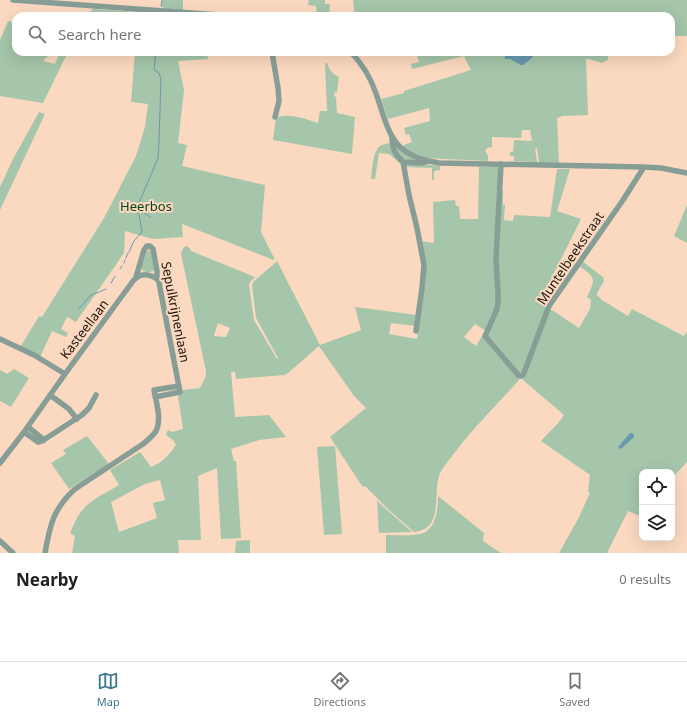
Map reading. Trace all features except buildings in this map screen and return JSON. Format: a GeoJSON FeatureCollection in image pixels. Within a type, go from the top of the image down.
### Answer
{"type":"FeatureCollection","features":[{"type":"Feature","properties":{"kind":"street"},"geometry":{"type":"LineString","coordinates":[[13,0],[175,12]]}},
{"type":"Feature","properties":{"kind":"street"},"geometry":{"type":"LineString","coordinates":[[273,56],[279,101],[275,117]]}},
{"type":"Feature","properties":{"kind":"street"},"geometry":{"type":"LineString","coordinates":[[354,56],[368,75],[392,137],[399,146],[419,158],[439,163],[644,167],[660,168],[687,173]]}},
{"type":"Feature","properties":{"kind":"street"},"geometry":{"type":"LineString","coordinates":[[392,137],[393,148],[403,162],[424,265],[416,331]]}},
{"type":"Feature","properties":{"kind":"street"},"geometry":{"type":"LineString","coordinates":[[403,162],[421,163],[428,161]]}},
{"type":"Feature","properties":{"kind":"street","name":"Muntelbeekstraat"},"geometry":{"type":"LineString","coordinates":[[501,164],[496,259],[498,302],[497,309],[485,336],[519,376],[522,376],[524,373],[549,306],[623,200],[644,167]]}},
{"type":"Feature","properties":{"kind":"street","name":"Kasteellaan"},"geometry":{"type":"LineString","coordinates":[[0,463],[136,277],[144,250],[147,246]]}},
{"type":"Feature","properties":{"kind":"street","name":"Sepulkrijnenlaan"},"geometry":{"type":"LineString","coordinates":[[44,553],[54,517],[57,510],[68,496],[75,489],[152,437],[158,422],[155,397],[180,392],[159,282],[157,279],[153,249],[150,246],[147,246]]}},
{"type":"Feature","properties":{"kind":"street"},"geometry":{"type":"LineString","coordinates":[[136,277],[147,274],[157,279]]}},
{"type":"Feature","properties":{"kind":"street"},"geometry":{"type":"LineString","coordinates":[[0,338],[34,355],[65,374]]}},
{"type":"Feature","properties":{"kind":"street"},"geometry":{"type":"LineString","coordinates":[[50,395],[69,409],[77,419]]}},
{"type":"Feature","properties":{"kind":"street"},"geometry":{"type":"LineString","coordinates":[[26,429],[38,442],[42,441],[82,415],[89,408],[96,395]]}},
{"type":"Feature","properties":{"kind":"street"},"geometry":{"type":"LineString","coordinates":[[0,541],[13,553]]}},
{"type":"Feature","properties":{"kind":"green space"},"geometry":{"type":"Polygon","coordinates":[[[162,0],[183,0],[183,10],[165,9],[161,6],[162,0]]]}},
{"type":"Feature","properties":{"kind":"green space"},"geometry":{"type":"Polygon","coordinates":[[[307,0],[325,0],[325,4],[330,4],[329,12],[317,12],[316,6],[308,5],[309,1],[307,0]]]}},
{"type":"Feature","properties":{"kind":"green space"},"geometry":{"type":"Polygon","coordinates":[[[353,0],[687,0],[687,36],[675,36],[675,12],[354,12],[353,0]]]}},
{"type":"Feature","properties":{"kind":"green space"},"geometry":{"type":"Polygon","coordinates":[[[92,9],[138,12],[91,12],[92,9]]]}},
{"type":"Feature","properties":{"kind":"green space"},"geometry":{"type":"Polygon","coordinates":[[[8,21],[12,22],[12,56],[48,56],[43,61],[55,64],[58,56],[66,56],[43,103],[0,96],[0,40],[8,21]]]}},
{"type":"Feature","properties":{"kind":"green space","name":"Heerbos"},"geometry":{"type":"Polygon","coordinates":[[[135,56],[208,56],[208,59],[178,61],[184,90],[178,143],[187,145],[182,166],[265,185],[261,232],[274,260],[182,224],[183,237],[153,239],[125,231],[124,253],[76,322],[67,317],[61,329],[68,333],[66,337],[52,331],[40,357],[21,346],[39,316],[42,317],[104,218],[136,156],[145,127],[148,104],[131,102],[135,56]]]}},
{"type":"Feature","properties":{"kind":"green space"},"geometry":{"type":"Polygon","coordinates":[[[417,56],[464,56],[412,69],[411,64],[419,62],[417,56]]]}},
{"type":"Feature","properties":{"kind":"green space"},"geometry":{"type":"Polygon","coordinates":[[[464,56],[506,56],[507,59],[510,59],[520,65],[530,56],[608,56],[608,60],[602,63],[586,59],[588,115],[563,116],[557,118],[559,163],[539,163],[537,148],[535,149],[537,162],[514,161],[514,156],[510,156],[510,152],[513,152],[514,140],[532,141],[530,130],[522,130],[521,138],[492,137],[492,147],[487,148],[485,151],[488,155],[488,161],[425,158],[402,146],[412,142],[409,134],[406,135],[404,128],[430,121],[429,108],[388,119],[381,99],[404,93],[404,91],[471,70],[464,56]]]}},
{"type":"Feature","properties":{"kind":"green space"},"geometry":{"type":"Polygon","coordinates":[[[327,62],[331,71],[339,77],[337,92],[335,92],[334,96],[336,97],[337,113],[355,117],[352,154],[273,140],[276,118],[280,116],[291,116],[318,123],[320,111],[327,111],[325,64],[327,62]]]}},
{"type":"Feature","properties":{"kind":"green space"},"geometry":{"type":"Polygon","coordinates":[[[39,112],[45,114],[0,210],[0,187],[13,159],[39,112]]]}},
{"type":"Feature","properties":{"kind":"green space"},"geometry":{"type":"Polygon","coordinates":[[[390,143],[402,165],[389,154],[379,153],[375,179],[371,179],[373,161],[378,148],[384,144],[390,143]]]}},
{"type":"Feature","properties":{"kind":"green space"},"geometry":{"type":"Polygon","coordinates":[[[393,143],[420,162],[440,166],[440,170],[434,171],[434,180],[432,180],[432,168],[406,167],[405,160],[401,158],[393,143]]]}},
{"type":"Feature","properties":{"kind":"green space"},"geometry":{"type":"Polygon","coordinates":[[[479,167],[499,168],[499,190],[503,190],[503,205],[505,205],[504,220],[513,221],[514,215],[550,217],[557,169],[570,169],[557,211],[581,219],[543,295],[550,301],[520,376],[487,337],[496,304],[486,331],[475,324],[464,337],[476,346],[482,336],[519,380],[463,442],[441,471],[438,479],[434,516],[430,524],[424,529],[414,532],[365,486],[363,487],[330,437],[366,408],[354,396],[319,346],[284,375],[236,379],[235,372],[231,372],[235,417],[269,415],[286,437],[259,440],[231,449],[234,461],[236,461],[241,538],[221,539],[217,468],[198,476],[201,540],[178,540],[179,553],[72,553],[75,536],[70,533],[80,513],[88,504],[119,485],[110,470],[140,452],[151,467],[165,458],[176,445],[173,440],[166,435],[168,430],[172,432],[183,429],[178,396],[183,390],[200,388],[206,376],[181,254],[184,247],[187,246],[191,251],[255,277],[249,285],[254,320],[277,359],[278,358],[256,318],[252,285],[254,281],[277,261],[320,345],[361,330],[355,307],[417,315],[416,326],[391,323],[389,334],[417,339],[425,266],[421,241],[434,243],[433,202],[455,200],[456,206],[459,206],[460,219],[478,219],[479,167]],[[218,323],[214,336],[226,337],[230,328],[218,323]],[[160,480],[145,484],[111,502],[119,532],[157,518],[153,503],[165,500],[160,480]]]}},
{"type":"Feature","properties":{"kind":"green space"},"geometry":{"type":"Polygon","coordinates":[[[687,205],[687,243],[674,236],[687,205]]]}},
{"type":"Feature","properties":{"kind":"green space"},"geometry":{"type":"Polygon","coordinates":[[[149,250],[151,252],[154,269],[153,271],[145,272],[141,268],[147,251],[149,250]]]}},
{"type":"Feature","properties":{"kind":"green space"},"geometry":{"type":"Polygon","coordinates":[[[582,261],[603,277],[604,281],[597,295],[602,300],[628,316],[632,309],[684,336],[687,331],[687,462],[675,475],[675,469],[639,469],[639,516],[628,511],[607,553],[559,553],[578,519],[590,493],[588,492],[590,475],[541,441],[564,415],[523,380],[550,310],[579,328],[590,309],[591,300],[587,297],[592,286],[593,279],[589,273],[579,266],[582,261]]]}},
{"type":"Feature","properties":{"kind":"green space"},"geometry":{"type":"Polygon","coordinates":[[[14,369],[29,378],[11,407],[0,401],[0,370],[7,374],[14,369]]]}},
{"type":"Feature","properties":{"kind":"green space"},"geometry":{"type":"Polygon","coordinates":[[[87,436],[109,464],[69,489],[51,463],[66,454],[63,450],[87,436]]]}},
{"type":"Feature","properties":{"kind":"green space"},"geometry":{"type":"Polygon","coordinates":[[[335,446],[342,534],[324,535],[317,447],[335,446]]]}},
{"type":"Feature","properties":{"kind":"green space"},"geometry":{"type":"Polygon","coordinates":[[[438,496],[484,533],[483,541],[501,553],[386,553],[386,535],[417,535],[430,529],[437,513],[438,496]]]}},
{"type":"Feature","properties":{"kind":"green space"},"geometry":{"type":"Polygon","coordinates":[[[377,501],[412,532],[379,533],[377,501]]]}},
{"type":"Feature","properties":{"kind":"green space"},"geometry":{"type":"Polygon","coordinates":[[[250,540],[250,553],[235,553],[236,541],[250,540]]]}},
{"type":"Feature","properties":{"kind":"water"},"geometry":{"type":"Polygon","coordinates":[[[505,56],[533,56],[523,65],[520,65],[510,59],[505,59],[505,56]]]}},
{"type":"Feature","properties":{"kind":"water"},"geometry":{"type":"Polygon","coordinates":[[[630,433],[634,435],[634,437],[621,449],[618,447],[630,433]]]}},
{"type":"Feature","properties":{"kind":"waterway"},"geometry":{"type":"LineString","coordinates":[[161,6],[162,0]]}},
{"type":"Feature","properties":{"kind":"waterway"},"geometry":{"type":"LineString","coordinates":[[156,56],[154,70],[159,73],[161,79],[158,157]]}},
{"type":"Feature","properties":{"kind":"waterway"},"geometry":{"type":"LineString","coordinates":[[138,214],[139,203],[158,158]]}},
{"type":"Feature","properties":{"kind":"waterway"},"geometry":{"type":"LineString","coordinates":[[139,209],[150,217]]}},
{"type":"Feature","properties":{"kind":"waterway"},"geometry":{"type":"LineString","coordinates":[[129,252],[134,241],[142,232],[139,215]]}},
{"type":"Feature","properties":{"kind":"waterway"},"geometry":{"type":"LineString","coordinates":[[126,258],[128,253]]}},
{"type":"Feature","properties":{"kind":"waterway"},"geometry":{"type":"LineString","coordinates":[[111,283],[115,276]]}},
{"type":"Feature","properties":{"kind":"waterway"},"geometry":{"type":"LineString","coordinates":[[79,309],[90,296],[106,289]]}}]}
